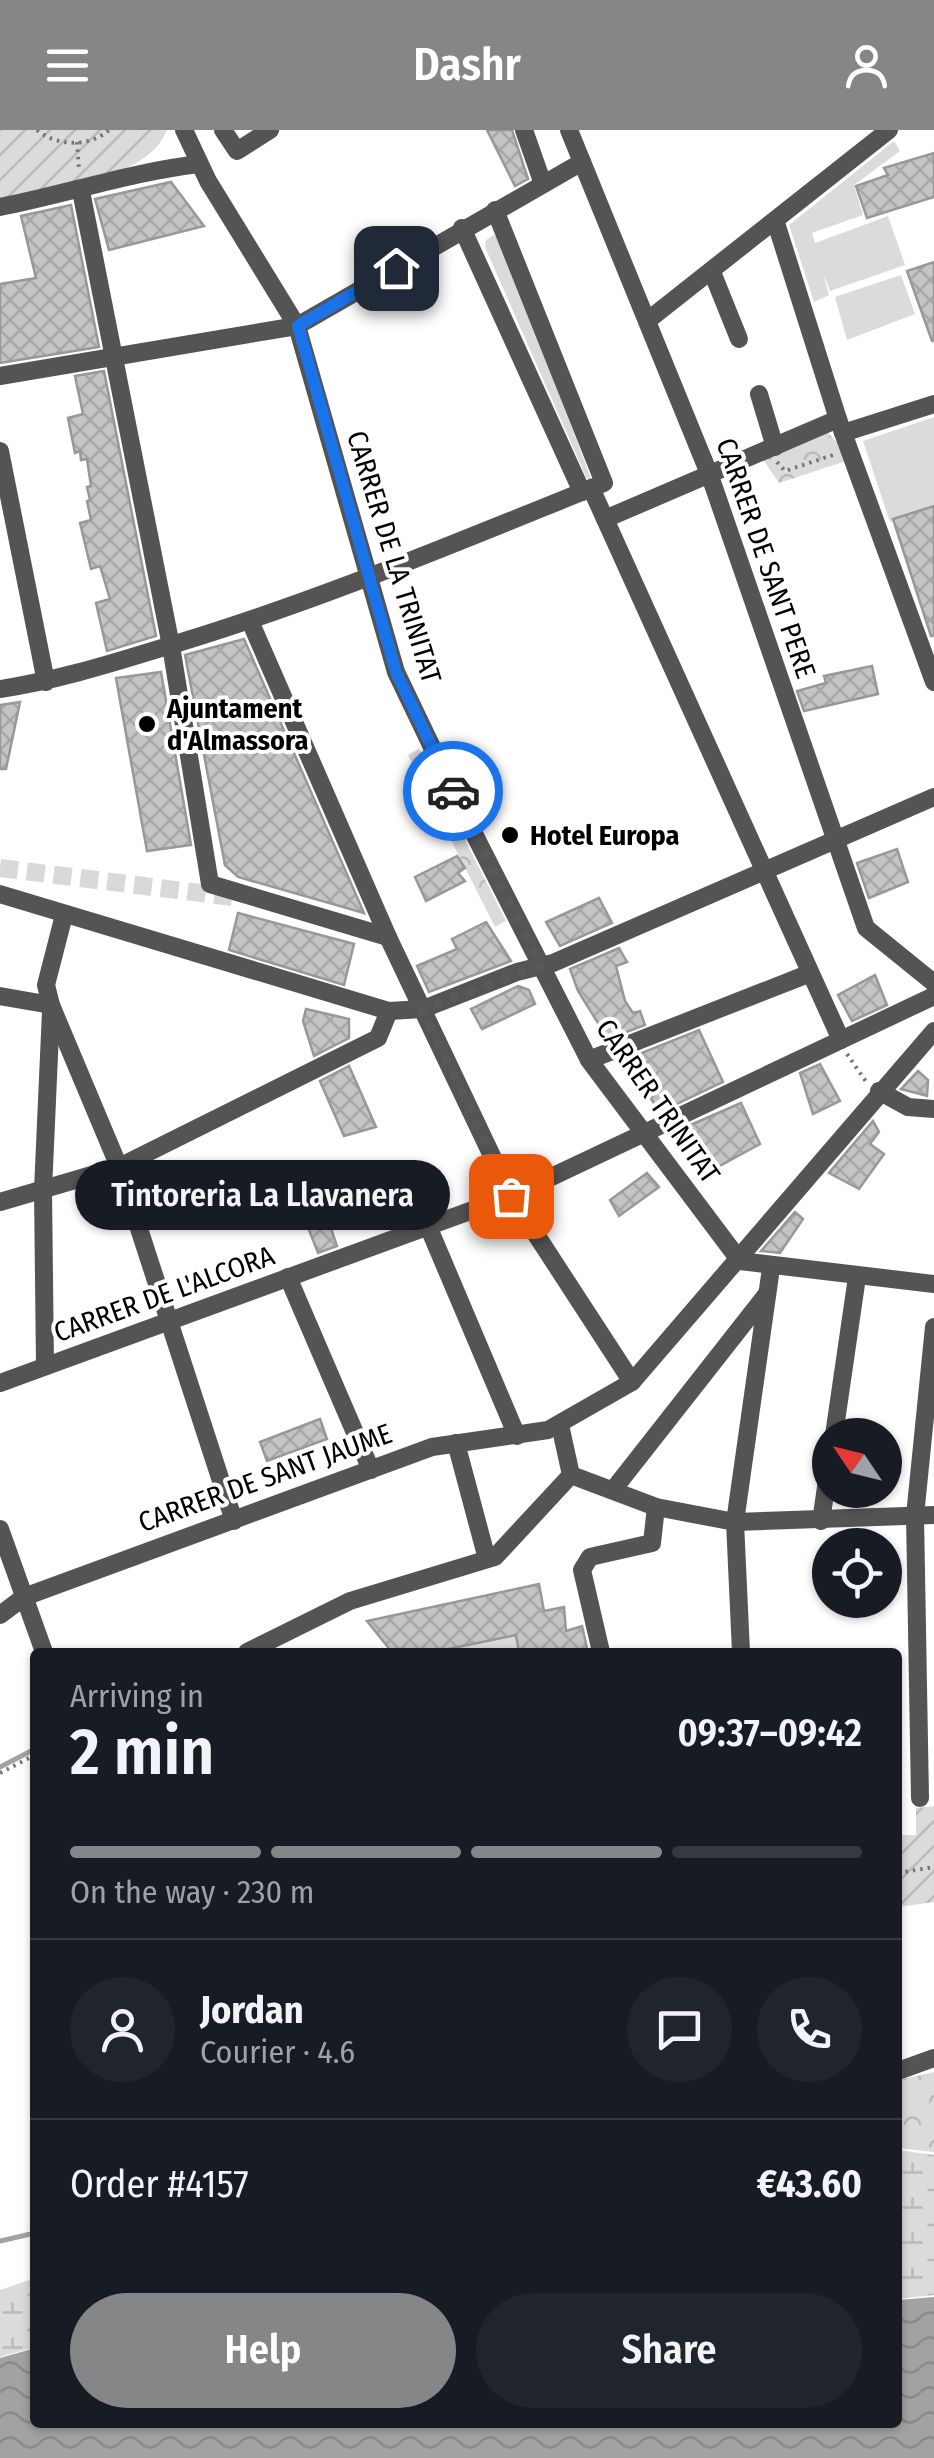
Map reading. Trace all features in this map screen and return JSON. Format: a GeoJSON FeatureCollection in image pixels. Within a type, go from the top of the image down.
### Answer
{"type":"FeatureCollection","features":[{"type":"Feature","properties":{"kind":"street"},"geometry":{"type":"LineString","coordinates":[[222,130],[236,151],[270,130]]}},
{"type":"Feature","properties":{"kind":"street"},"geometry":{"type":"LineString","coordinates":[[524,130],[543,184]]}},
{"type":"Feature","properties":{"kind":"street","name":"CARRER DE SANT PERE"},"geometry":{"type":"LineString","coordinates":[[569,130],[710,476],[866,928],[934,983]]}},
{"type":"Feature","properties":{"kind":"street"},"geometry":{"type":"LineString","coordinates":[[648,322],[776,224],[889,130]]}},
{"type":"Feature","properties":{"kind":"street"},"geometry":{"type":"LineString","coordinates":[[147,170],[187,137]]}},
{"type":"Feature","properties":{"kind":"street","name":"CARRER DE LA TRINITAT"},"geometry":{"type":"LineString","coordinates":[[187,137],[199,164],[298,326],[369,581],[411,706],[541,966]]}},
{"type":"Feature","properties":{"kind":"street"},"geometry":{"type":"LineString","coordinates":[[0,376],[298,326],[582,162]]}},
{"type":"Feature","properties":{"kind":"street"},"geometry":{"type":"LineString","coordinates":[[0,208],[81,191],[147,170],[199,164]]}},
{"type":"Feature","properties":{"kind":"street"},"geometry":{"type":"LineString","coordinates":[[81,191],[171,646],[210,884],[388,937]]}},
{"type":"Feature","properties":{"kind":"street"},"geometry":{"type":"LineString","coordinates":[[495,210],[605,520],[841,1040]]}},
{"type":"Feature","properties":{"kind":"street"},"geometry":{"type":"LineString","coordinates":[[776,224],[844,434],[926,637],[934,682]]}},
{"type":"Feature","properties":{"kind":"street"},"geometry":{"type":"LineString","coordinates":[[462,228],[592,488]]}},
{"type":"Feature","properties":{"kind":"street"},"geometry":{"type":"LineString","coordinates":[[712,272],[739,338]]}},
{"type":"Feature","properties":{"kind":"street"},"geometry":{"type":"LineString","coordinates":[[759,394],[771,449]]}},
{"type":"Feature","properties":{"kind":"street"},"geometry":{"type":"LineString","coordinates":[[605,520],[771,449],[844,434],[934,404]]}},
{"type":"Feature","properties":{"kind":"street"},"geometry":{"type":"LineString","coordinates":[[0,452],[46,682]]}},
{"type":"Feature","properties":{"kind":"street"},"geometry":{"type":"LineString","coordinates":[[0,690],[46,682],[171,646],[369,581],[592,488]]}},
{"type":"Feature","properties":{"kind":"street"},"geometry":{"type":"LineString","coordinates":[[250,621],[388,937],[511,1196],[632,1382]]}},
{"type":"Feature","properties":{"kind":"street"},"geometry":{"type":"LineString","coordinates":[[0,894],[389,1011],[422,1009],[541,966],[934,797]]}},
{"type":"Feature","properties":{"kind":"street"},"geometry":{"type":"LineString","coordinates":[[232,897],[262,900]]}},
{"type":"Feature","properties":{"kind":"street"},"geometry":{"type":"LineString","coordinates":[[68,916],[46,985],[51,1006],[119,1166],[166,1322],[234,1521]]}},
{"type":"Feature","properties":{"kind":"street","name":"CARRER TRINITAT"},"geometry":{"type":"LineString","coordinates":[[541,966],[590,1060],[641,1134],[740,1261]]}},
{"type":"Feature","properties":{"kind":"street"},"geometry":{"type":"LineString","coordinates":[[590,1060],[808,974]]}},
{"type":"Feature","properties":{"kind":"street"},"geometry":{"type":"LineString","coordinates":[[0,996],[51,1006]]}},
{"type":"Feature","properties":{"kind":"street","name":"CARRER DE L'ALCORA"},"geometry":{"type":"LineString","coordinates":[[0,1383],[511,1196],[934,996]]}},
{"type":"Feature","properties":{"kind":"street"},"geometry":{"type":"LineString","coordinates":[[45,1366],[43,1190],[51,1006]]}},
{"type":"Feature","properties":{"kind":"street"},"geometry":{"type":"LineString","coordinates":[[0,1202],[119,1166],[378,1038],[389,1011]]}},
{"type":"Feature","properties":{"kind":"street","name":"CARRER DE SANT JAUME"},"geometry":{"type":"LineString","coordinates":[[0,1615],[24,1597],[432,1446],[517,1436],[560,1425],[632,1382],[740,1261],[879,1090],[934,1031]]}},
{"type":"Feature","properties":{"kind":"street"},"geometry":{"type":"LineString","coordinates":[[879,1090],[908,1107],[934,1109]]}},
{"type":"Feature","properties":{"kind":"street"},"geometry":{"type":"LineString","coordinates":[[428,1226],[517,1436]]}},
{"type":"Feature","properties":{"kind":"street"},"geometry":{"type":"LineString","coordinates":[[740,1261],[770,1268],[934,1284]]}},
{"type":"Feature","properties":{"kind":"street"},"geometry":{"type":"LineString","coordinates":[[742,1648],[736,1522],[770,1268]]}},
{"type":"Feature","properties":{"kind":"street"},"geometry":{"type":"LineString","coordinates":[[836,1418],[857,1276]]}},
{"type":"Feature","properties":{"kind":"street"},"geometry":{"type":"LineString","coordinates":[[288,1277],[370,1470]]}},
{"type":"Feature","properties":{"kind":"street"},"geometry":{"type":"LineString","coordinates":[[613,1490],[766,1295]]}},
{"type":"Feature","properties":{"kind":"street"},"geometry":{"type":"LineString","coordinates":[[920,1798],[914,1516],[934,1327]]}},
{"type":"Feature","properties":{"kind":"street"},"geometry":{"type":"LineString","coordinates":[[560,1425],[571,1475]]}},
{"type":"Feature","properties":{"kind":"street"},"geometry":{"type":"LineString","coordinates":[[456,1443],[487,1559]]}},
{"type":"Feature","properties":{"kind":"street"},"geometry":{"type":"LineString","coordinates":[[571,1475],[656,1507],[736,1522],[934,1516]]}},
{"type":"Feature","properties":{"kind":"street"},"geometry":{"type":"LineString","coordinates":[[255,1648],[350,1601],[495,1557],[571,1475]]}},
{"type":"Feature","properties":{"kind":"street"},"geometry":{"type":"LineString","coordinates":[[600,1648],[582,1570],[590,1557],[652,1543],[656,1507]]}},
{"type":"Feature","properties":{"kind":"street"},"geometry":{"type":"LineString","coordinates":[[821,1522],[823,1508]]}},
{"type":"Feature","properties":{"kind":"street"},"geometry":{"type":"LineString","coordinates":[[0,1528],[43,1648]]}},
{"type":"Feature","properties":{"kind":"street"},"geometry":{"type":"LineString","coordinates":[[902,2069],[934,2058]]}},
{"type":"Feature","properties":{"kind":"path"},"geometry":{"type":"LineString","coordinates":[[37,130],[50,139],[77,142],[109,130]]}},
{"type":"Feature","properties":{"kind":"path"},"geometry":{"type":"LineString","coordinates":[[77,142],[81,191]]}},
{"type":"Feature","properties":{"kind":"path"},"geometry":{"type":"LineString","coordinates":[[771,449],[785,471],[844,434]]}},
{"type":"Feature","properties":{"kind":"path"},"geometry":{"type":"LineString","coordinates":[[841,1040],[854,1067],[879,1090]]}},
{"type":"Feature","properties":{"kind":"path"},"geometry":{"type":"LineString","coordinates":[[0,1773],[30,1758]]}},
{"type":"Feature","properties":{"kind":"path"},"geometry":{"type":"LineString","coordinates":[[902,1872],[934,1867]]}},
{"type":"Feature","properties":{"kind":"green space"},"geometry":{"type":"Polygon","coordinates":[[[0,130],[167,130],[156,147],[118,172],[0,199],[0,130]]]}},
{"type":"Feature","properties":{"kind":"green space"},"geometry":{"type":"Polygon","coordinates":[[[894,141],[900,151],[854,185],[863,215],[812,233],[815,243],[888,216],[905,265],[830,291],[823,273],[829,295],[814,302],[789,225],[894,141]]]}},
{"type":"Feature","properties":{"kind":"green space"},"geometry":{"type":"Polygon","coordinates":[[[494,235],[500,238],[592,481],[586,477],[485,247],[486,240],[494,235]]]}},
{"type":"Feature","properties":{"kind":"green space"},"geometry":{"type":"Polygon","coordinates":[[[901,275],[915,314],[847,340],[835,297],[901,275]]]}},
{"type":"Feature","properties":{"kind":"green space"},"geometry":{"type":"Polygon","coordinates":[[[934,417],[934,506],[890,522],[863,441],[934,417]]]}},
{"type":"Feature","properties":{"kind":"green space"},"geometry":{"type":"Polygon","coordinates":[[[827,432],[842,447],[846,461],[779,483],[762,458],[827,432]]]}},
{"type":"Feature","properties":{"kind":"green space"},"geometry":{"type":"Polygon","coordinates":[[[419,749],[506,921],[495,927],[408,755],[419,749]]]}},
{"type":"Feature","properties":{"kind":"green space"},"geometry":{"type":"Polygon","coordinates":[[[516,1635],[518,1648],[454,1648],[516,1635]]]}},
{"type":"Feature","properties":{"kind":"green space"},"geometry":{"type":"Polygon","coordinates":[[[934,1806],[934,1902],[902,1906],[902,1835],[916,1835],[916,1808],[934,1806]]]}},
{"type":"Feature","properties":{"kind":"green space"},"geometry":{"type":"Polygon","coordinates":[[[934,2072],[934,2152],[902,2148],[902,2079],[934,2072]]]}},
{"type":"Feature","properties":{"kind":"green space"},"geometry":{"type":"Polygon","coordinates":[[[902,2151],[934,2155],[934,2295],[902,2299],[902,2151]]]}},
{"type":"Feature","properties":{"kind":"green space"},"geometry":{"type":"Polygon","coordinates":[[[30,2280],[30,2348],[0,2357],[0,2290],[30,2280]]]}},
{"type":"Feature","properties":{"kind":"water"},"geometry":{"type":"Polygon","coordinates":[[[934,2297],[934,2458],[0,2458],[0,2358],[30,2349],[30,2428],[902,2428],[902,2300],[934,2297]]]}},
{"type":"Feature","properties":{"kind":"building"},"geometry":{"type":"Polygon","coordinates":[[[487,130],[512,130],[528,179],[515,186],[487,130]]]}},
{"type":"Feature","properties":{"kind":"building"},"geometry":{"type":"Polygon","coordinates":[[[934,153],[934,197],[867,218],[856,186],[888,175],[884,168],[934,153]]]}},
{"type":"Feature","properties":{"kind":"building"},"geometry":{"type":"Polygon","coordinates":[[[171,182],[204,226],[109,250],[95,199],[171,182]]]}},
{"type":"Feature","properties":{"kind":"building"},"geometry":{"type":"Polygon","coordinates":[[[71,205],[99,347],[0,363],[0,284],[36,278],[21,216],[71,205]]]}},
{"type":"Feature","properties":{"kind":"building"},"geometry":{"type":"Polygon","coordinates":[[[934,262],[934,341],[932,341],[907,271],[934,262]]]}},
{"type":"Feature","properties":{"kind":"building"},"geometry":{"type":"Polygon","coordinates":[[[104,371],[156,636],[107,651],[96,603],[110,599],[100,566],[91,569],[80,523],[91,520],[87,459],[81,460],[80,451],[75,453],[68,418],[83,414],[75,376],[104,371]]]}},
{"type":"Feature","properties":{"kind":"building"},"geometry":{"type":"Polygon","coordinates":[[[934,506],[934,636],[931,636],[893,519],[934,506]]]}},
{"type":"Feature","properties":{"kind":"building"},"geometry":{"type":"Polygon","coordinates":[[[244,639],[364,913],[238,877],[225,865],[185,655],[244,639]]]}},
{"type":"Feature","properties":{"kind":"building"},"geometry":{"type":"Polygon","coordinates":[[[872,666],[878,694],[804,711],[797,691],[826,683],[824,676],[872,666]]]}},
{"type":"Feature","properties":{"kind":"building","name":"Ajuntament d'Almassora"},"geometry":{"type":"Polygon","coordinates":[[[161,672],[191,845],[147,851],[116,678],[161,672]]]}},
{"type":"Feature","properties":{"kind":"building"},"geometry":{"type":"Polygon","coordinates":[[[20,702],[6,769],[0,769],[0,705],[20,702]]]}},
{"type":"Feature","properties":{"kind":"building"},"geometry":{"type":"Polygon","coordinates":[[[897,849],[908,882],[869,898],[857,863],[897,849]]]}},
{"type":"Feature","properties":{"kind":"building"},"geometry":{"type":"Polygon","coordinates":[[[457,856],[465,868],[458,873],[465,881],[426,901],[415,877],[457,856]]]}},
{"type":"Feature","properties":{"kind":"building"},"geometry":{"type":"Polygon","coordinates":[[[599,898],[612,923],[560,946],[546,922],[599,898]]]}},
{"type":"Feature","properties":{"kind":"building"},"geometry":{"type":"Polygon","coordinates":[[[238,913],[354,944],[344,985],[229,950],[238,913]]]}},
{"type":"Feature","properties":{"kind":"building"},"geometry":{"type":"Polygon","coordinates":[[[486,922],[511,961],[429,992],[417,966],[457,949],[452,939],[486,922]]]}},
{"type":"Feature","properties":{"kind":"building"},"geometry":{"type":"Polygon","coordinates":[[[619,948],[627,962],[616,966],[625,1001],[633,1013],[640,1011],[645,1025],[608,1039],[578,991],[570,969],[619,948]]]}},
{"type":"Feature","properties":{"kind":"building"},"geometry":{"type":"Polygon","coordinates":[[[875,975],[887,1005],[852,1021],[838,995],[875,975]]]}},
{"type":"Feature","properties":{"kind":"building"},"geometry":{"type":"Polygon","coordinates":[[[518,986],[529,990],[535,1004],[482,1029],[471,1009],[518,986]]]}},
{"type":"Feature","properties":{"kind":"building"},"geometry":{"type":"Polygon","coordinates":[[[306,1009],[349,1019],[349,1038],[314,1056],[303,1021],[306,1009]]]}},
{"type":"Feature","properties":{"kind":"building"},"geometry":{"type":"Polygon","coordinates":[[[699,1030],[723,1082],[660,1112],[624,1060],[699,1030]]]}},
{"type":"Feature","properties":{"kind":"building"},"geometry":{"type":"Polygon","coordinates":[[[820,1064],[840,1101],[813,1114],[800,1073],[820,1064]]]}},
{"type":"Feature","properties":{"kind":"building"},"geometry":{"type":"Polygon","coordinates":[[[349,1066],[376,1127],[344,1136],[320,1081],[349,1066]]]}},
{"type":"Feature","properties":{"kind":"building"},"geometry":{"type":"Polygon","coordinates":[[[918,1071],[928,1080],[927,1096],[901,1089],[918,1071]]]}},
{"type":"Feature","properties":{"kind":"building"},"geometry":{"type":"Polygon","coordinates":[[[741,1103],[760,1144],[701,1176],[682,1149],[687,1148],[679,1130],[741,1103]]]}},
{"type":"Feature","properties":{"kind":"building"},"geometry":{"type":"Polygon","coordinates":[[[873,1121],[879,1132],[870,1144],[884,1154],[859,1189],[829,1173],[873,1121]]]}},
{"type":"Feature","properties":{"kind":"building"},"geometry":{"type":"Polygon","coordinates":[[[647,1173],[659,1187],[619,1216],[610,1200],[647,1173]]]}},
{"type":"Feature","properties":{"kind":"building"},"geometry":{"type":"Polygon","coordinates":[[[323,1205],[337,1246],[318,1253],[302,1212],[323,1205]]]}},
{"type":"Feature","properties":{"kind":"building"},"geometry":{"type":"Polygon","coordinates":[[[795,1212],[803,1219],[780,1253],[761,1251],[795,1212]]]}},
{"type":"Feature","properties":{"kind":"building"},"geometry":{"type":"Polygon","coordinates":[[[320,1419],[327,1439],[267,1461],[260,1442],[320,1419]]]}},
{"type":"Feature","properties":{"kind":"building"},"geometry":{"type":"Polygon","coordinates":[[[539,1584],[544,1611],[564,1607],[566,1631],[582,1626],[587,1648],[518,1648],[516,1635],[453,1648],[389,1648],[367,1621],[539,1584]]]}},
{"type":"Feature","properties":{"kind":"waterway"},"geometry":{"type":"LineString","coordinates":[[0,1767],[30,1752]]}},
{"type":"Feature","properties":{"kind":"waterway"},"geometry":{"type":"LineString","coordinates":[[0,2241],[30,2234]]}},
{"type":"Feature","properties":{"kind":"tunnel"},"geometry":{"type":"LineString","coordinates":[[0,868],[232,897]]}},
{"type":"Feature","properties":{"kind":"way so far"},"geometry":{"type":"LineString","coordinates":[[453,791],[541,966],[422,1009],[511,1196]]}},
{"type":"Feature","properties":{"kind":"place","name":"Ajuntament d'Almassora"},"geometry":{"type":"Point","coordinates":[147,724]}},
{"type":"Feature","properties":{"kind":"place","name":"Hotel Europa"},"geometry":{"type":"Point","coordinates":[510,835]}},
{"type":"Feature","properties":{"kind":"place","name":"Tintoreria La Llavanera"},"geometry":{"type":"Point","coordinates":[511,1196]}},
{"type":"Feature","properties":{"kind":"route"},"geometry":{"type":"LineString","coordinates":[[396,268],[298,326],[396,672],[453,791]]}}]}
